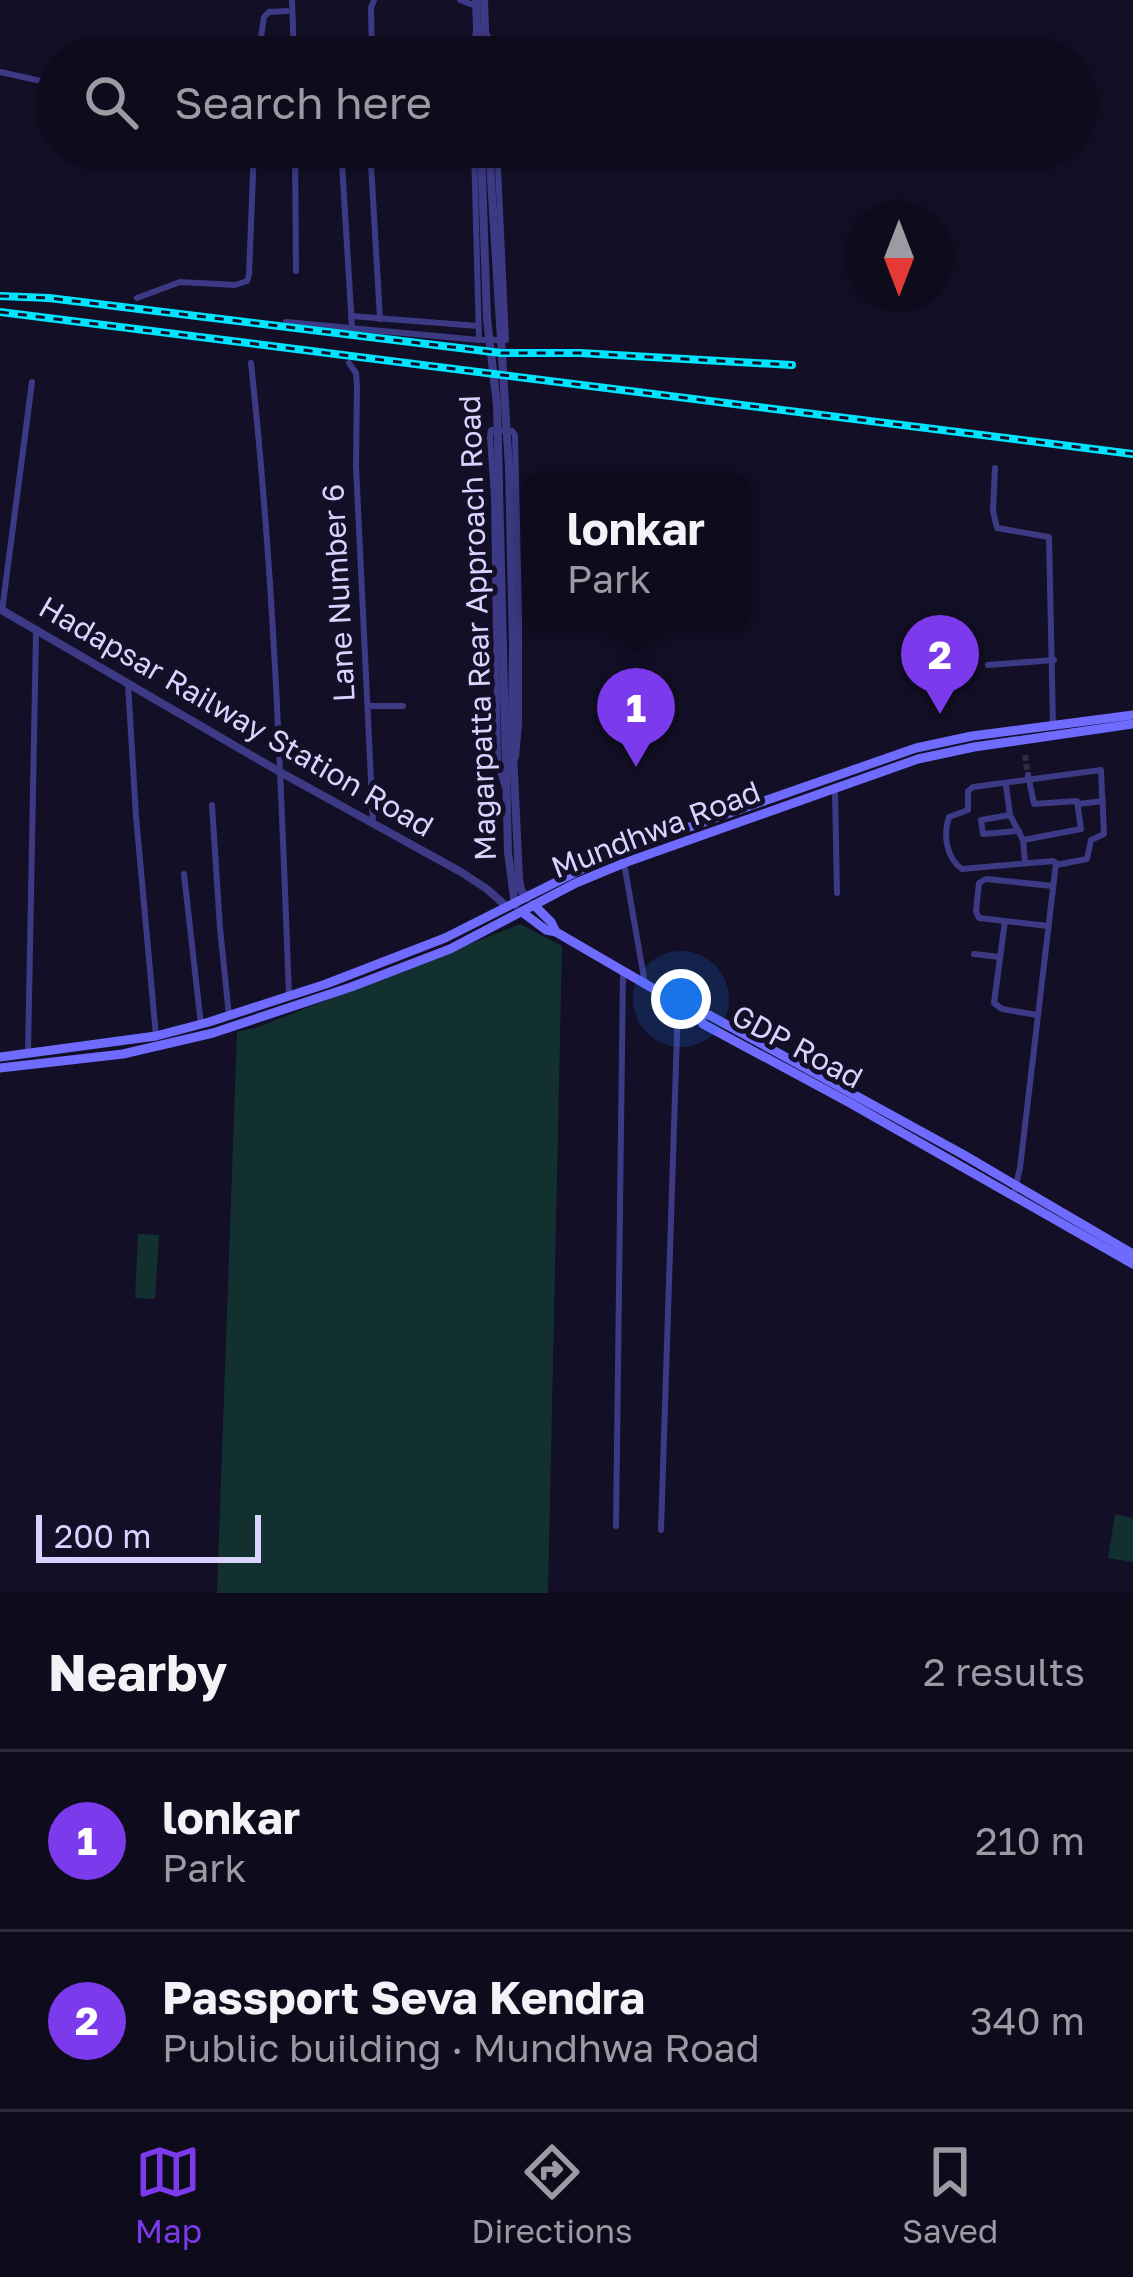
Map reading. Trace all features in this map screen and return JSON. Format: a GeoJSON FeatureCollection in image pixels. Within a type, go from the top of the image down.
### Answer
{"type":"FeatureCollection","features":[{"type":"Feature","properties":{"kind":"main road","name":"Mundhwa Road"},"geometry":{"type":"LineString","coordinates":[[0,1057],[208,1026],[415,951],[689,833],[917,753],[972,736],[1133,719]]}},
{"type":"Feature","properties":{"kind":"main road","name":"Mundhwa Road"},"geometry":{"type":"LineString","coordinates":[[530,901],[612,854],[836,789],[917,753],[1024,746],[1053,730]]}},
{"type":"Feature","properties":{"kind":"main road"},"geometry":{"type":"LineString","coordinates":[[530,901],[556,932]]}},
{"type":"Feature","properties":{"kind":"main road","name":"Mundhwa Road"},"geometry":{"type":"LineString","coordinates":[[0,1069],[123,1054],[403,968],[450,949],[514,908]]}},
{"type":"Feature","properties":{"kind":"main road"},"geometry":{"type":"LineString","coordinates":[[514,908],[556,932]]}},
{"type":"Feature","properties":{"kind":"main road","name":"GDP Road"},"geometry":{"type":"LineString","coordinates":[[556,932],[697,1014],[703,1024],[1015,1192],[1133,1264]]}},
{"type":"Feature","properties":{"kind":"main road"},"geometry":{"type":"LineString","coordinates":[[1015,1192],[1133,1255]]}},
{"type":"Feature","properties":{"kind":"street"},"geometry":{"type":"LineString","coordinates":[[292,0],[293,36]]}},
{"type":"Feature","properties":{"kind":"street"},"geometry":{"type":"LineString","coordinates":[[372,36],[374,0]]}},
{"type":"Feature","properties":{"kind":"street"},"geometry":{"type":"LineString","coordinates":[[460,0],[479,2],[482,36]]}},
{"type":"Feature","properties":{"kind":"street"},"geometry":{"type":"LineString","coordinates":[[261,36],[269,12],[287,11]]}},
{"type":"Feature","properties":{"kind":"street"},"geometry":{"type":"LineString","coordinates":[[482,30],[487,36]]}},
{"type":"Feature","properties":{"kind":"street"},"geometry":{"type":"LineString","coordinates":[[0,72],[36,80]]}},
{"type":"Feature","properties":{"kind":"street"},"geometry":{"type":"LineString","coordinates":[[137,298],[180,282],[235,285],[247,281],[254,168]]}},
{"type":"Feature","properties":{"kind":"street"},"geometry":{"type":"LineString","coordinates":[[295,168],[296,271]]}},
{"type":"Feature","properties":{"kind":"street"},"geometry":{"type":"LineString","coordinates":[[342,168],[352,328]]}},
{"type":"Feature","properties":{"kind":"street"},"geometry":{"type":"LineString","coordinates":[[371,168],[380,319]]}},
{"type":"Feature","properties":{"kind":"street"},"geometry":{"type":"LineString","coordinates":[[479,340],[484,168]]}},
{"type":"Feature","properties":{"kind":"street"},"geometry":{"type":"LineString","coordinates":[[286,322],[503,341],[487,168]]}},
{"type":"Feature","properties":{"kind":"street","name":"Magarpatta Rear Approach Road"},"geometry":{"type":"LineString","coordinates":[[487,168],[508,468],[513,645],[506,790],[514,908]]}},
{"type":"Feature","properties":{"kind":"street"},"geometry":{"type":"LineString","coordinates":[[351,316],[478,326]]}},
{"type":"Feature","properties":{"kind":"street"},"geometry":{"type":"LineString","coordinates":[[251,363],[276,648],[289,996]]}},
{"type":"Feature","properties":{"kind":"street","name":"Lane Number 6"},"geometry":{"type":"LineString","coordinates":[[350,363],[357,386],[356,466],[373,824]]}},
{"type":"Feature","properties":{"kind":"street"},"geometry":{"type":"LineString","coordinates":[[1,610],[32,382]]}},
{"type":"Feature","properties":{"kind":"street"},"geometry":{"type":"LineString","coordinates":[[506,790],[498,766],[490,437],[494,430],[512,430],[515,435],[519,724],[514,767]]}},
{"type":"Feature","properties":{"kind":"street"},"geometry":{"type":"LineString","coordinates":[[995,468],[997,528],[1049,537],[1053,730]]}},
{"type":"Feature","properties":{"kind":"street","name":"Hadapsar Railway Station Road"},"geometry":{"type":"LineString","coordinates":[[1,610],[460,872],[514,908]]}},
{"type":"Feature","properties":{"kind":"street"},"geometry":{"type":"LineString","coordinates":[[28,1053],[36,632]]}},
{"type":"Feature","properties":{"kind":"street"},"geometry":{"type":"LineString","coordinates":[[988,665],[1054,660]]}},
{"type":"Feature","properties":{"kind":"street"},"geometry":{"type":"LineString","coordinates":[[128,684],[156,1036]]}},
{"type":"Feature","properties":{"kind":"street"},"geometry":{"type":"LineString","coordinates":[[368,706],[403,706]]}},
{"type":"Feature","properties":{"kind":"street","name":"Magarpatta Rear Approach Road"},"geometry":{"type":"LineString","coordinates":[[507,731],[514,767],[519,879],[530,901]]}},
{"type":"Feature","properties":{"kind":"street"},"geometry":{"type":"LineString","coordinates":[[1101,770],[1104,834],[1091,840],[1087,859],[1056,865],[1053,861],[1025,862],[966,869],[949,856],[946,822],[968,811],[968,791],[973,787],[1101,770]]}},
{"type":"Feature","properties":{"kind":"street"},"geometry":{"type":"LineString","coordinates":[[1028,778],[1034,805],[1103,801]]}},
{"type":"Feature","properties":{"kind":"street"},"geometry":{"type":"LineString","coordinates":[[1005,784],[1025,862]]}},
{"type":"Feature","properties":{"kind":"street"},"geometry":{"type":"LineString","coordinates":[[836,789],[837,893]]}},
{"type":"Feature","properties":{"kind":"street"},"geometry":{"type":"LineString","coordinates":[[1010,815],[981,820],[983,834],[1079,832],[1079,804]]}},
{"type":"Feature","properties":{"kind":"street"},"geometry":{"type":"LineString","coordinates":[[212,805],[229,1016]]}},
{"type":"Feature","properties":{"kind":"street"},"geometry":{"type":"LineString","coordinates":[[624,863],[644,984]]}},
{"type":"Feature","properties":{"kind":"street"},"geometry":{"type":"LineString","coordinates":[[1015,1192],[1056,865]]}},
{"type":"Feature","properties":{"kind":"street"},"geometry":{"type":"LineString","coordinates":[[184,874],[208,1026]]}},
{"type":"Feature","properties":{"kind":"street"},"geometry":{"type":"LineString","coordinates":[[1048,926],[976,915],[979,883],[1053,886]]}},
{"type":"Feature","properties":{"kind":"street"},"geometry":{"type":"LineString","coordinates":[[1005,921],[996,1006],[1037,1015]]}},
{"type":"Feature","properties":{"kind":"street"},"geometry":{"type":"LineString","coordinates":[[974,954],[1000,957]]}},
{"type":"Feature","properties":{"kind":"street"},"geometry":{"type":"LineString","coordinates":[[616,1526],[622,971]]}},
{"type":"Feature","properties":{"kind":"street"},"geometry":{"type":"LineString","coordinates":[[661,1530],[678,1003]]}},
{"type":"Feature","properties":{"kind":"green space"},"geometry":{"type":"Polygon","coordinates":[[[520,924],[562,946],[548,1593],[217,1593],[237,1032],[520,924]]]}},
{"type":"Feature","properties":{"kind":"green space"},"geometry":{"type":"Polygon","coordinates":[[[138,1234],[159,1235],[155,1299],[135,1298],[138,1234]]]}},
{"type":"Feature","properties":{"kind":"green space"},"geometry":{"type":"Polygon","coordinates":[[[1115,1514],[1133,1518],[1133,1562],[1108,1558],[1115,1514]]]}},
{"type":"Feature","properties":{"kind":"tunnel"},"geometry":{"type":"LineString","coordinates":[[1025,755],[1028,775]]}},
{"type":"Feature","properties":{"kind":"railway"},"geometry":{"type":"LineString","coordinates":[[0,296],[501,353],[792,365]]}},
{"type":"Feature","properties":{"kind":"railway"},"geometry":{"type":"LineString","coordinates":[[0,312],[1133,454]]}},
{"type":"Feature","properties":{"kind":"place","name":"Passport Seva Kendra"},"geometry":{"type":"Point","coordinates":[940,714]}},
{"type":"Feature","properties":{"kind":"place","name":"lonkar"},"geometry":{"type":"Point","coordinates":[636,767]}}]}
